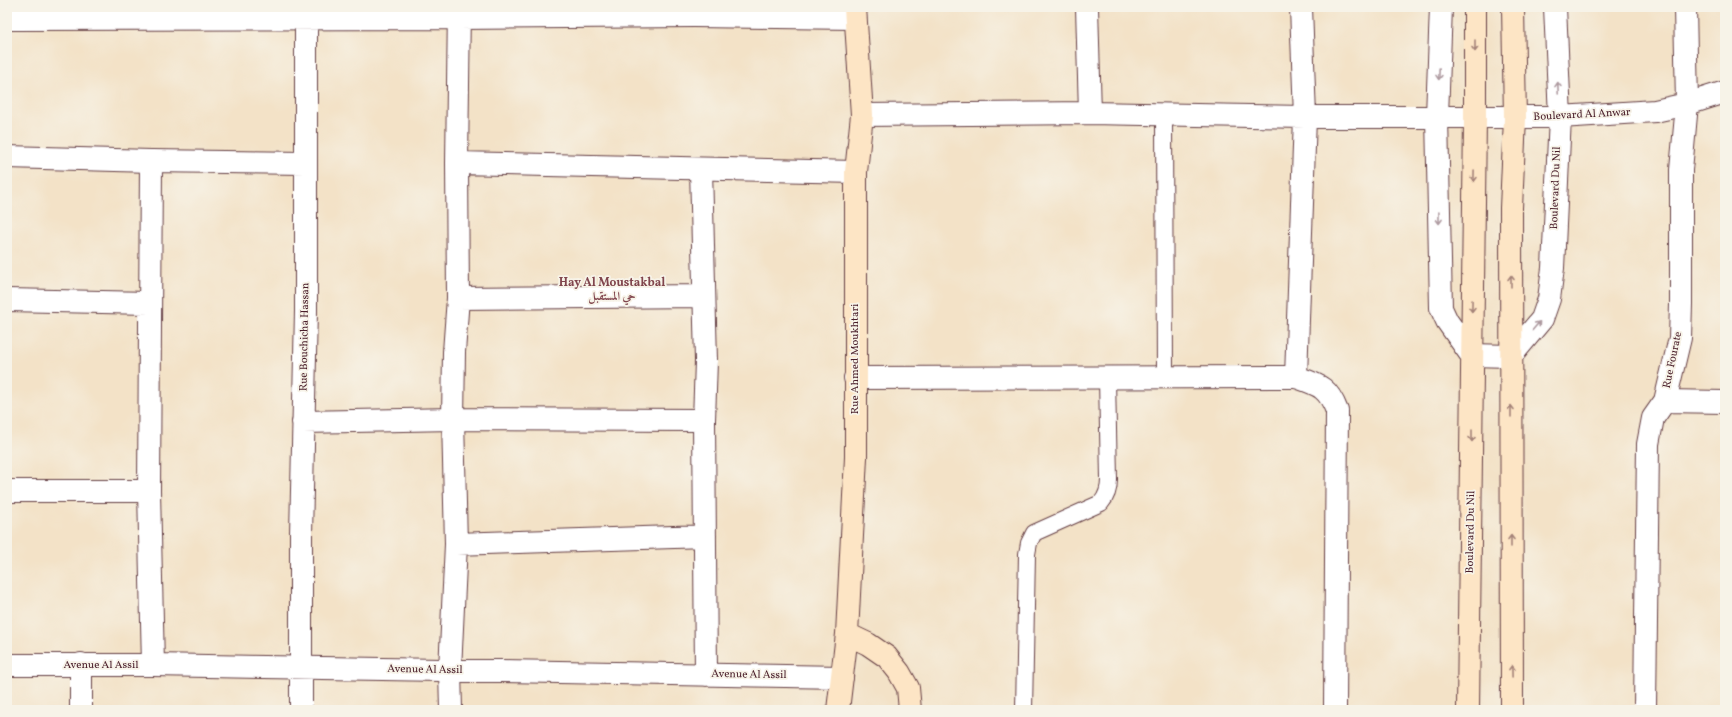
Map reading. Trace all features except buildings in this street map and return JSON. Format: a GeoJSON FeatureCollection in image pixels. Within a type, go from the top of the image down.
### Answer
{"type":"FeatureCollection","features":[{"type":"Feature","properties":{"kind":"street"},"geometry":{"type":"LineString","coordinates":[[1087,7],[1090,113]]}},
{"type":"Feature","properties":{"kind":"street"},"geometry":{"type":"LineString","coordinates":[[1296,377],[1305,117],[1300,7]]}},
{"type":"Feature","properties":{"kind":"street"},"geometry":{"type":"LineString","coordinates":[[1441,7],[1437,116],[1441,308],[1447,321],[1472,355],[1511,356]]}},
{"type":"Feature","properties":{"kind":"street","name":"Boulevard Du Nil"},"geometry":{"type":"LineString","coordinates":[[1468,710],[1476,118],[1475,7]]}},
{"type":"Feature","properties":{"kind":"street"},"geometry":{"type":"LineString","coordinates":[[1512,7],[1514,118],[1511,208],[1512,710]]}},
{"type":"Feature","properties":{"kind":"street","name":"Boulevard Du Nil"},"geometry":{"type":"LineString","coordinates":[[1511,356],[1542,319],[1549,299],[1553,268],[1560,117],[1556,7]]}},
{"type":"Feature","properties":{"kind":"street","name":"Rue Fourate"},"geometry":{"type":"LineString","coordinates":[[1646,710],[1648,444],[1653,418],[1665,401],[1680,338],[1681,170],[1687,104],[1684,7]]}},
{"type":"Feature","properties":{"kind":"street"},"geometry":{"type":"LineString","coordinates":[[7,18],[152,13],[693,11],[855,13]]}},
{"type":"Feature","properties":{"kind":"street","name":"Rue Bouchicha Hassan"},"geometry":{"type":"LineString","coordinates":[[301,710],[301,536],[306,311],[306,13]]}},
{"type":"Feature","properties":{"kind":"street"},"geometry":{"type":"LineString","coordinates":[[451,710],[450,670],[456,544],[454,352],[458,298],[457,163],[459,13]]}},
{"type":"Feature","properties":{"kind":"street","name":"Rue Ahmed Moukhtari"},"geometry":{"type":"LineString","coordinates":[[838,710],[847,634],[856,457],[856,172],[862,115],[855,13]]}},
{"type":"Feature","properties":{"kind":"street","name":"Boulevard Al Anwar"},"geometry":{"type":"LineString","coordinates":[[862,115],[1090,113],[1305,117],[1560,117],[1655,111],[1687,104],[1725,92]]}},
{"type":"Feature","properties":{"kind":"street"},"geometry":{"type":"LineString","coordinates":[[7,157],[151,162],[305,163]]}},
{"type":"Feature","properties":{"kind":"street"},"geometry":{"type":"LineString","coordinates":[[151,162],[149,491],[154,665]]}},
{"type":"Feature","properties":{"kind":"street"},"geometry":{"type":"LineString","coordinates":[[457,163],[856,172]]}},
{"type":"Feature","properties":{"kind":"street"},"geometry":{"type":"LineString","coordinates":[[701,169],[706,361],[704,420],[706,674]]}},
{"type":"Feature","properties":{"kind":"street"},"geometry":{"type":"LineString","coordinates":[[458,298],[704,296]]}},
{"type":"Feature","properties":{"kind":"street"},"geometry":{"type":"LineString","coordinates":[[7,300],[149,303]]}},
{"type":"Feature","properties":{"kind":"street"},"geometry":{"type":"LineString","coordinates":[[855,378],[1296,377],[1313,383],[1326,391],[1333,399],[1337,411],[1335,710]]}},
{"type":"Feature","properties":{"kind":"street"},"geometry":{"type":"LineString","coordinates":[[1665,401],[1725,402]]}},
{"type":"Feature","properties":{"kind":"street"},"geometry":{"type":"LineString","coordinates":[[303,422],[454,419],[704,420]]}},
{"type":"Feature","properties":{"kind":"street"},"geometry":{"type":"LineString","coordinates":[[7,491],[149,491]]}},
{"type":"Feature","properties":{"kind":"street"},"geometry":{"type":"LineString","coordinates":[[456,544],[705,536]]}},
{"type":"Feature","properties":{"kind":"street"},"geometry":{"type":"LineString","coordinates":[[847,634],[868,644],[887,656],[899,672],[908,688],[910,710]]}},
{"type":"Feature","properties":{"kind":"street"},"geometry":{"type":"LineString","coordinates":[[81,664],[81,710]]}},
{"type":"Feature","properties":{"kind":"street","name":"Avenue Al Assil"},"geometry":{"type":"LineString","coordinates":[[7,665],[154,665],[842,677]]}},
{"type":"Feature","properties":{"kind":"lane"},"geometry":{"type":"LineString","coordinates":[[1164,114],[1166,378]]}},
{"type":"Feature","properties":{"kind":"lane"},"geometry":{"type":"LineString","coordinates":[[1024,710],[1027,554],[1029,543],[1034,533],[1101,503],[1105,498],[1109,489],[1107,378]]}},
{"type":"Feature","properties":{"kind":"district","name":"Hay Al Moustakbal حي المستقبل"},"geometry":{"type":"Point","coordinates":[612,290]}}]}
